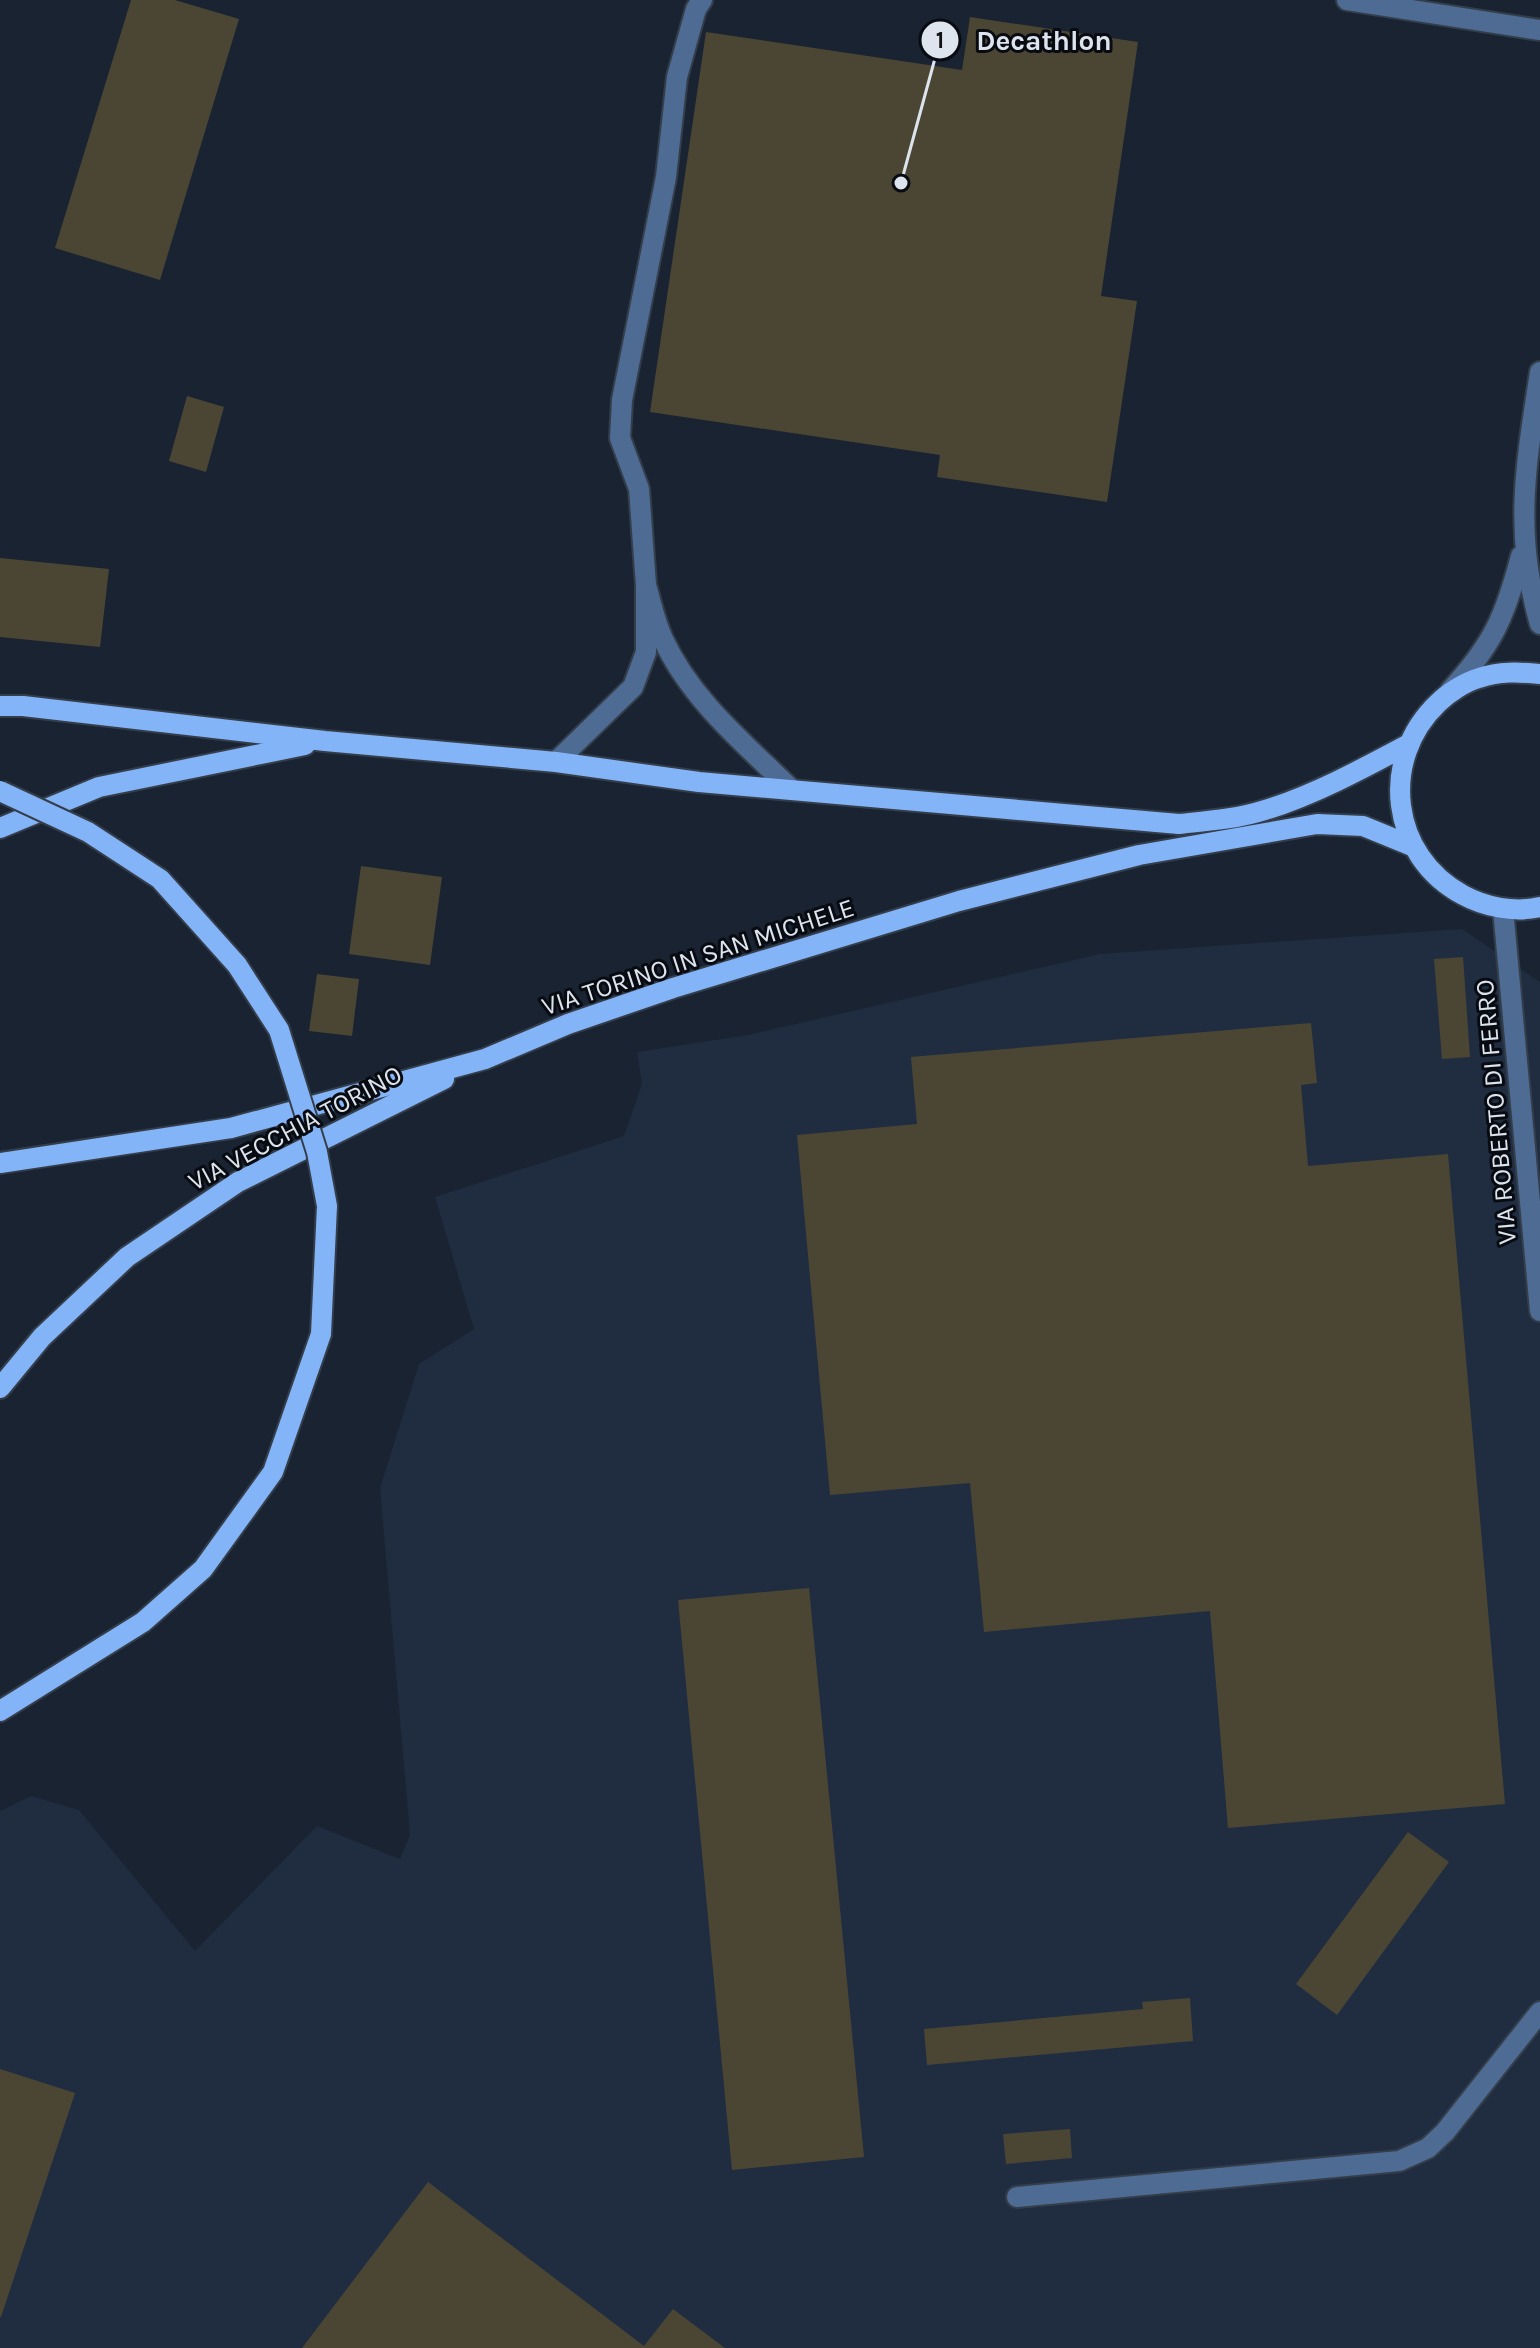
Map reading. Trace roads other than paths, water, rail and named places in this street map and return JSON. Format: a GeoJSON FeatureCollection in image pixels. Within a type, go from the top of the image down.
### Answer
{"type":"FeatureCollection","features":[{"type":"Feature","properties":{"kind":"main road","name":"VIA TORINO IN SAN MICHELE"},"geometry":{"type":"LineString","coordinates":[[1540,674],[1512,671],[1477,678],[1446,695],[1423,717],[1407,745],[1399,779],[1400,814],[1412,846],[1429,870],[1450,888],[1475,902],[1503,909],[1540,907]]}},
{"type":"Feature","properties":{"kind":"main road","name":"VIA TORINO IN SAN MICHELE"},"geometry":{"type":"LineString","coordinates":[[0,706],[556,762],[699,782],[1179,824],[1223,820],[1267,810],[1351,774],[1407,745]]}},
{"type":"Feature","properties":{"kind":"main road"},"geometry":{"type":"LineString","coordinates":[[0,828],[99,787],[325,741]]}},
{"type":"Feature","properties":{"kind":"main road"},"geometry":{"type":"LineString","coordinates":[[0,791],[88,832],[160,879],[237,965],[279,1030],[317,1152],[327,1206],[321,1334],[273,1472],[203,1569],[143,1622],[0,1711]]}},
{"type":"Feature","properties":{"kind":"main road","name":"VIA TORINO IN SAN MICHELE"},"geometry":{"type":"LineString","coordinates":[[0,1163],[231,1128],[485,1059],[568,1024],[706,978],[959,901],[1139,855],[1317,824],[1363,826],[1412,846]]}},
{"type":"Feature","properties":{"kind":"main road","name":"VIA VECCHIA TORINO"},"geometry":{"type":"LineString","coordinates":[[0,1388],[42,1337],[127,1257],[238,1182],[485,1059]]}},
{"type":"Feature","properties":{"kind":"street"},"geometry":{"type":"LineString","coordinates":[[556,762],[633,687],[646,652],[646,585],[639,489],[620,438],[622,400],[666,177],[677,77],[696,9],[702,0]]}},
{"type":"Feature","properties":{"kind":"street"},"geometry":{"type":"LineString","coordinates":[[1347,0],[1540,30]]}},
{"type":"Feature","properties":{"kind":"street"},"geometry":{"type":"LineString","coordinates":[[1540,372],[1524,477],[1524,548],[1531,593],[1540,624]]}},
{"type":"Feature","properties":{"kind":"street"},"geometry":{"type":"LineString","coordinates":[[1446,695],[1474,664],[1496,632],[1512,592],[1524,548]]}},
{"type":"Feature","properties":{"kind":"street"},"geometry":{"type":"LineString","coordinates":[[646,585],[662,637],[684,678],[715,714],[792,790]]}},
{"type":"Feature","properties":{"kind":"street","name":"VIA ROBERTO DI FERRO"},"geometry":{"type":"LineString","coordinates":[[1503,909],[1540,1311]]}},
{"type":"Feature","properties":{"kind":"street"},"geometry":{"type":"LineString","coordinates":[[1017,2197],[1399,2161],[1428,2148],[1445,2132],[1540,2012]]}},
{"type":"Feature","properties":{"kind":"place","name":"Decathlon"},"geometry":{"type":"Point","coordinates":[901,183]}}]}
